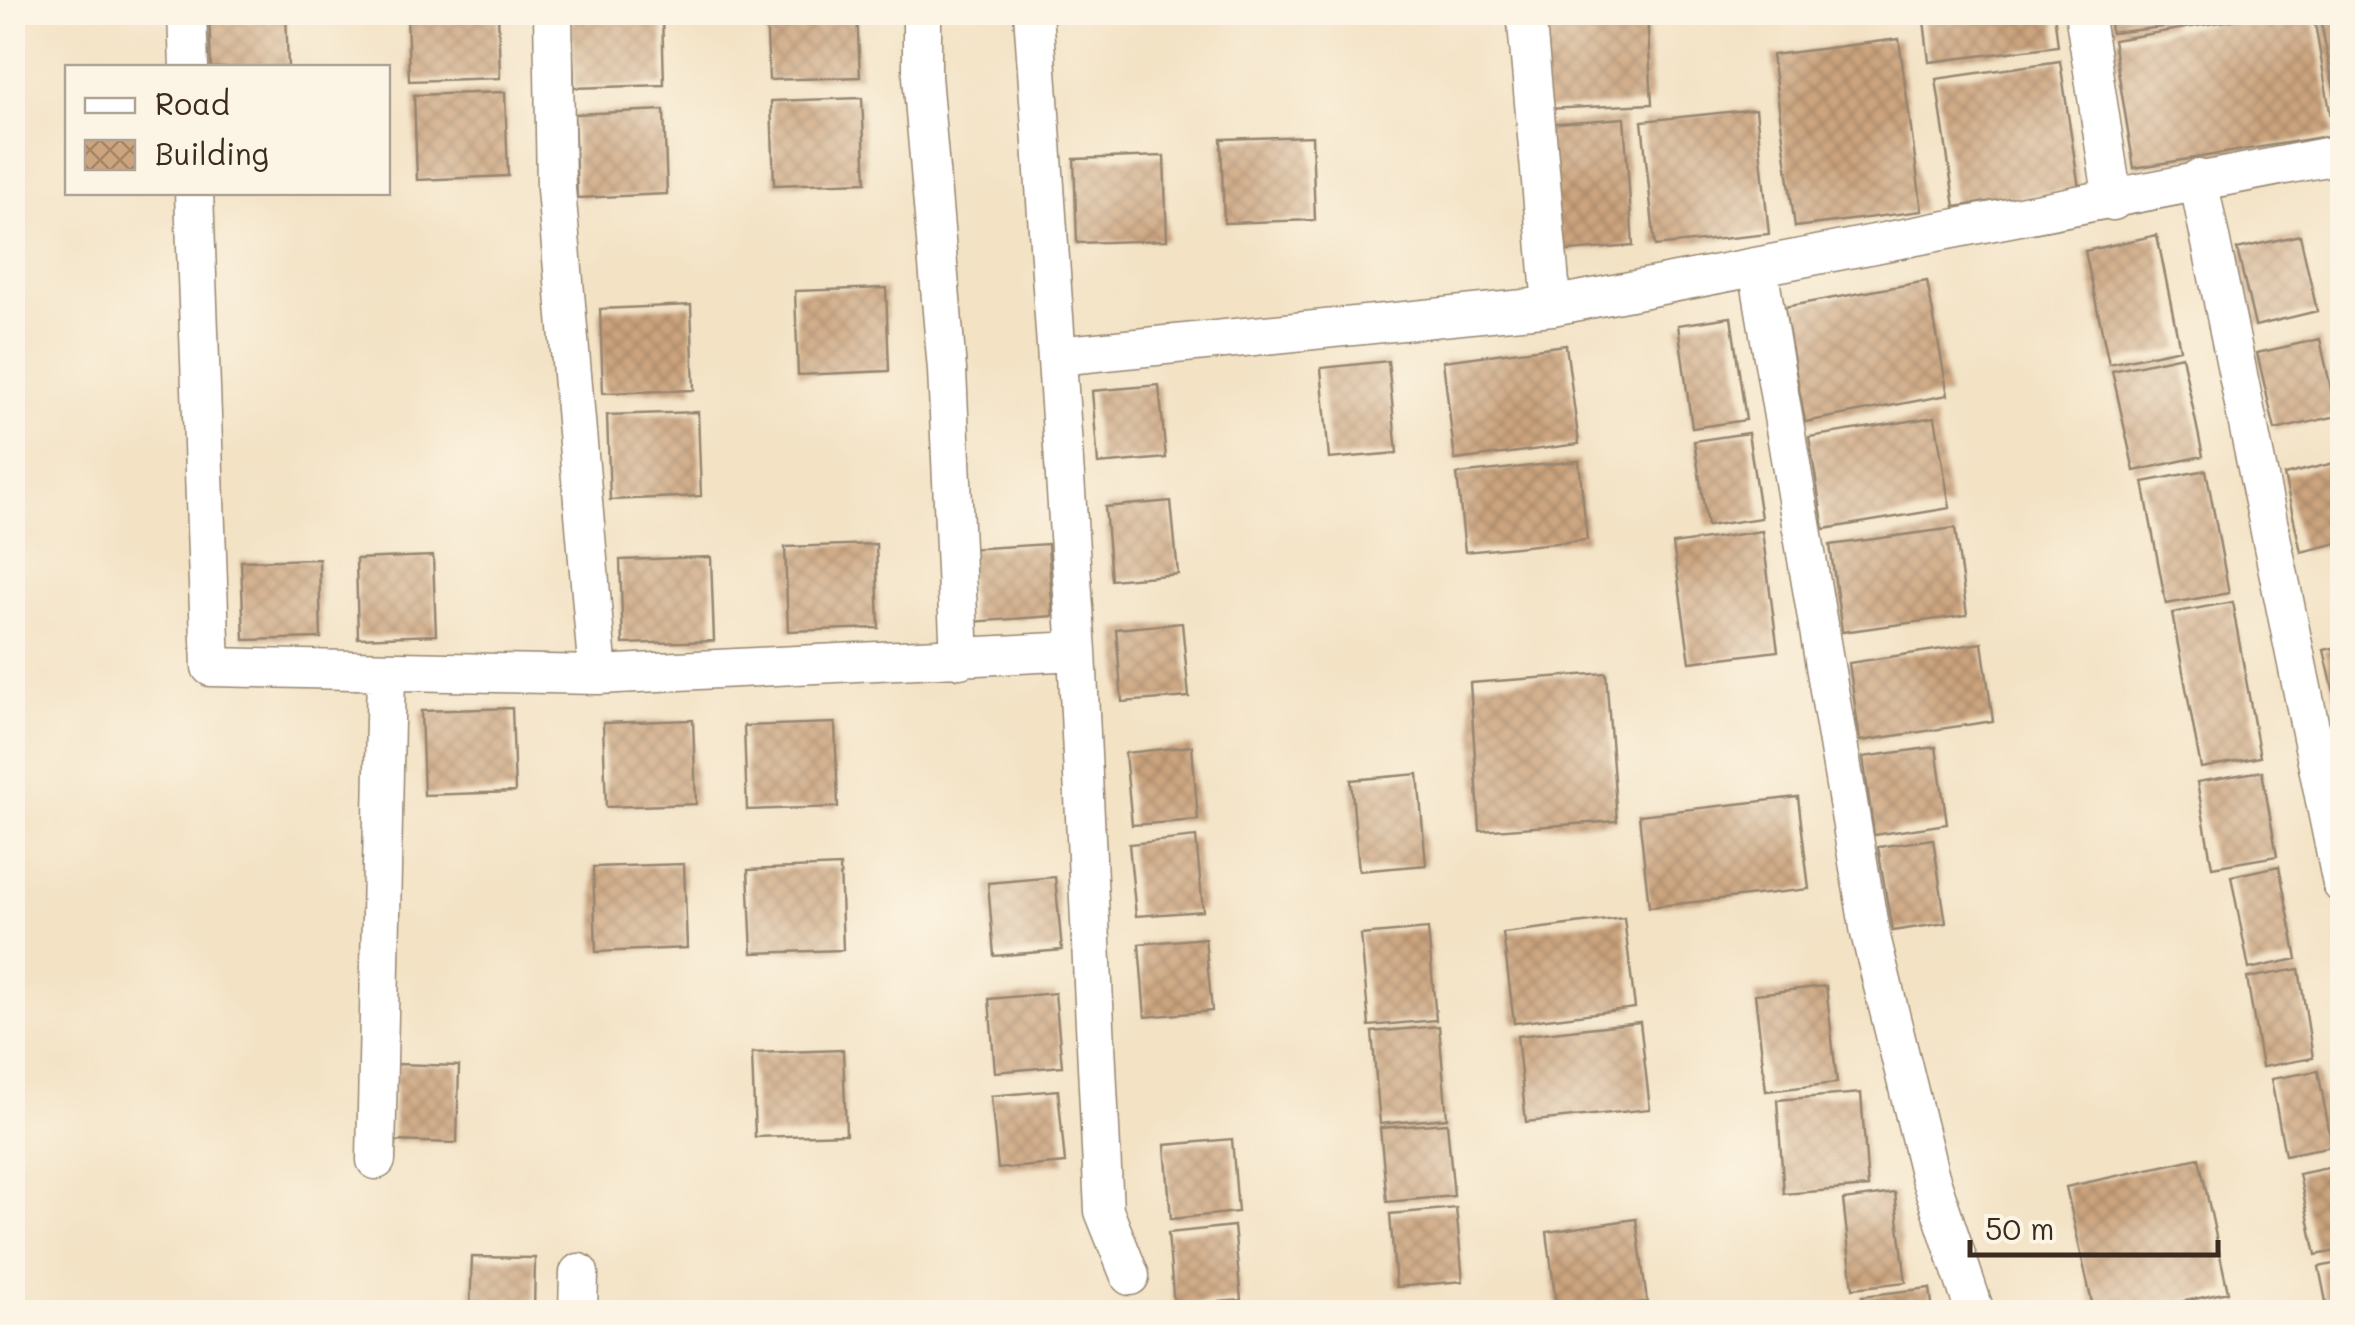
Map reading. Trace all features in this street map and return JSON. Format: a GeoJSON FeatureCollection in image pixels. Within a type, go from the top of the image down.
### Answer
{"type":"FeatureCollection","features":[{"type":"Feature","properties":{"kind":"street"},"geometry":{"type":"LineString","coordinates":[[187,12],[189,65]]}},
{"type":"Feature","properties":{"kind":"street"},"geometry":{"type":"LineString","coordinates":[[553,12],[556,189],[598,675]]}},
{"type":"Feature","properties":{"kind":"street"},"geometry":{"type":"LineString","coordinates":[[922,12],[922,76],[946,370],[960,659]]}},
{"type":"Feature","properties":{"kind":"street"},"geometry":{"type":"LineString","coordinates":[[1033,12],[1077,650],[1104,1211],[1130,1276]]}},
{"type":"Feature","properties":{"kind":"street"},"geometry":{"type":"LineString","coordinates":[[1526,12],[1552,306]]}},
{"type":"Feature","properties":{"kind":"street"},"geometry":{"type":"LineString","coordinates":[[2084,12],[2113,201]]}},
{"type":"Feature","properties":{"kind":"street"},"geometry":{"type":"LineString","coordinates":[[1057,356],[1552,306],[2342,154]]}},
{"type":"Feature","properties":{"kind":"street"},"geometry":{"type":"LineString","coordinates":[[2198,179],[2342,884]]}},
{"type":"Feature","properties":{"kind":"street"},"geometry":{"type":"LineString","coordinates":[[194,195],[211,667],[598,675],[1077,650]]}},
{"type":"Feature","properties":{"kind":"street"},"geometry":{"type":"LineString","coordinates":[[1758,268],[1870,933],[1930,1176],[1974,1312]]}},
{"type":"Feature","properties":{"kind":"street"},"geometry":{"type":"LineString","coordinates":[[376,1160],[386,671]]}},
{"type":"Feature","properties":{"kind":"street"},"geometry":{"type":"LineString","coordinates":[[578,1273],[578,1312]]}},
{"type":"Feature","properties":{"kind":"building"},"geometry":{"type":"Polygon","coordinates":[[[209,12],[286,12],[288,65],[211,65],[209,12]]]}},
{"type":"Feature","properties":{"kind":"building"},"geometry":{"type":"Polygon","coordinates":[[[407,12],[498,12],[500,78],[409,81],[407,12]]]}},
{"type":"Feature","properties":{"kind":"building"},"geometry":{"type":"Polygon","coordinates":[[[571,12],[662,12],[664,85],[574,88],[571,12]]]}},
{"type":"Feature","properties":{"kind":"building"},"geometry":{"type":"Polygon","coordinates":[[[766,12],[857,12],[860,77],[769,80],[766,12]]]}},
{"type":"Feature","properties":{"kind":"building"},"geometry":{"type":"Polygon","coordinates":[[[1540,12],[1647,12],[1652,104],[1545,109],[1540,12]]]}},
{"type":"Feature","properties":{"kind":"building"},"geometry":{"type":"Polygon","coordinates":[[[1923,12],[2054,12],[2058,46],[1929,62],[1923,12]]]}},
{"type":"Feature","properties":{"kind":"building"},"geometry":{"type":"Polygon","coordinates":[[[2109,12],[2171,12],[2172,26],[2111,33],[2109,12]]]}},
{"type":"Feature","properties":{"kind":"building"},"geometry":{"type":"Polygon","coordinates":[[[2281,12],[2313,12],[2334,135],[2134,168],[2113,40],[2281,12]]]}},
{"type":"Feature","properties":{"kind":"building"},"geometry":{"type":"Polygon","coordinates":[[[2319,12],[2342,12],[2342,126],[2341,126],[2319,12]]]}},
{"type":"Feature","properties":{"kind":"building"},"geometry":{"type":"Polygon","coordinates":[[[1899,39],[1922,211],[1795,227],[1772,55],[1899,39]]]}},
{"type":"Feature","properties":{"kind":"building"},"geometry":{"type":"Polygon","coordinates":[[[2060,61],[2079,188],[1955,207],[1936,79],[2060,61]]]}},
{"type":"Feature","properties":{"kind":"building"},"geometry":{"type":"Polygon","coordinates":[[[505,92],[508,176],[417,180],[414,95],[505,92]]]}},
{"type":"Feature","properties":{"kind":"building"},"geometry":{"type":"Polygon","coordinates":[[[862,98],[866,182],[774,185],[771,101],[862,98]]]}},
{"type":"Feature","properties":{"kind":"building"},"geometry":{"type":"Polygon","coordinates":[[[1756,109],[1769,234],[1655,246],[1642,121],[1756,109]]]}},
{"type":"Feature","properties":{"kind":"building"},"geometry":{"type":"Polygon","coordinates":[[[664,110],[667,194],[577,198],[574,114],[664,110]]]}},
{"type":"Feature","properties":{"kind":"building"},"geometry":{"type":"Polygon","coordinates":[[[1624,118],[1633,246],[1555,252],[1546,124],[1624,118]]]}},
{"type":"Feature","properties":{"kind":"building"},"geometry":{"type":"Polygon","coordinates":[[[1312,136],[1315,220],[1224,223],[1221,139],[1312,136]]]}},
{"type":"Feature","properties":{"kind":"building"},"geometry":{"type":"Polygon","coordinates":[[[1164,156],[1167,240],[1077,243],[1074,159],[1164,156]]]}},
{"type":"Feature","properties":{"kind":"building"},"geometry":{"type":"Polygon","coordinates":[[[2157,235],[2180,349],[2109,364],[2085,251],[2157,235]]]}},
{"type":"Feature","properties":{"kind":"building"},"geometry":{"type":"Polygon","coordinates":[[[2300,235],[2317,311],[2255,326],[2237,249],[2300,235]]]}},
{"type":"Feature","properties":{"kind":"building"},"geometry":{"type":"Polygon","coordinates":[[[1927,281],[1948,395],[1805,422],[1784,307],[1927,281]]]}},
{"type":"Feature","properties":{"kind":"building"},"geometry":{"type":"Polygon","coordinates":[[[886,288],[889,371],[798,375],[795,291],[886,288]]]}},
{"type":"Feature","properties":{"kind":"building"},"geometry":{"type":"Polygon","coordinates":[[[691,305],[694,390],[603,393],[600,309],[691,305]]]}},
{"type":"Feature","properties":{"kind":"building"},"geometry":{"type":"Polygon","coordinates":[[[1731,317],[1746,420],[1692,428],[1678,325],[1731,317]]]}},
{"type":"Feature","properties":{"kind":"building"},"geometry":{"type":"Polygon","coordinates":[[[2320,339],[2337,416],[2275,430],[2257,353],[2320,339]]]}},
{"type":"Feature","properties":{"kind":"building"},"geometry":{"type":"Polygon","coordinates":[[[1566,345],[1579,444],[1455,460],[1443,361],[1566,345]]]}},
{"type":"Feature","properties":{"kind":"building"},"geometry":{"type":"Polygon","coordinates":[[[2182,356],[2203,456],[2134,471],[2112,371],[2182,356]]]}},
{"type":"Feature","properties":{"kind":"building"},"geometry":{"type":"Polygon","coordinates":[[[1388,361],[1397,453],[1329,459],[1321,368],[1388,361]]]}},
{"type":"Feature","properties":{"kind":"building"},"geometry":{"type":"Polygon","coordinates":[[[1159,385],[1166,458],[1098,464],[1092,391],[1159,385]]]}},
{"type":"Feature","properties":{"kind":"building"},"geometry":{"type":"Polygon","coordinates":[[[698,412],[701,496],[610,500],[607,415],[698,412]]]}},
{"type":"Feature","properties":{"kind":"building"},"geometry":{"type":"Polygon","coordinates":[[[1935,417],[1950,508],[1824,529],[1809,437],[1935,417]]]}},
{"type":"Feature","properties":{"kind":"building"},"geometry":{"type":"Polygon","coordinates":[[[1748,433],[1761,518],[1707,526],[1694,441],[1748,433]]]}},
{"type":"Feature","properties":{"kind":"building"},"geometry":{"type":"Polygon","coordinates":[[[1579,461],[1587,540],[1465,552],[1457,474],[1579,461]]]}},
{"type":"Feature","properties":{"kind":"building"},"geometry":{"type":"Polygon","coordinates":[[[2342,461],[2342,542],[2301,552],[2284,475],[2342,461]]]}},
{"type":"Feature","properties":{"kind":"building"},"geometry":{"type":"Polygon","coordinates":[[[2206,470],[2229,593],[2166,604],[2143,482],[2206,470]]]}},
{"type":"Feature","properties":{"kind":"building"},"geometry":{"type":"Polygon","coordinates":[[[1171,501],[1178,574],[1111,580],[1105,507],[1171,501]]]}},
{"type":"Feature","properties":{"kind":"building"},"geometry":{"type":"Polygon","coordinates":[[[1955,528],[1967,615],[1842,632],[1830,545],[1955,528]]]}},
{"type":"Feature","properties":{"kind":"building"},"geometry":{"type":"Polygon","coordinates":[[[1762,531],[1778,651],[1690,662],[1673,544],[1762,531]]]}},
{"type":"Feature","properties":{"kind":"building"},"geometry":{"type":"Polygon","coordinates":[[[876,544],[879,628],[788,631],[785,547],[876,544]]]}},
{"type":"Feature","properties":{"kind":"building"},"geometry":{"type":"Polygon","coordinates":[[[1048,544],[1053,616],[971,622],[967,549],[1048,544]]]}},
{"type":"Feature","properties":{"kind":"building"},"geometry":{"type":"Polygon","coordinates":[[[433,556],[436,635],[358,638],[356,559],[433,556]]]}},
{"type":"Feature","properties":{"kind":"building"},"geometry":{"type":"Polygon","coordinates":[[[711,557],[714,641],[623,644],[620,560],[711,557]]]}},
{"type":"Feature","properties":{"kind":"building"},"geometry":{"type":"Polygon","coordinates":[[[319,559],[321,638],[244,640],[241,561],[319,559]]]}},
{"type":"Feature","properties":{"kind":"building"},"geometry":{"type":"Polygon","coordinates":[[[2232,602],[2260,757],[2201,768],[2172,613],[2232,602]]]}},
{"type":"Feature","properties":{"kind":"building"},"geometry":{"type":"Polygon","coordinates":[[[1182,623],[1189,697],[1122,702],[1116,629],[1182,623]]]}},
{"type":"Feature","properties":{"kind":"building"},"geometry":{"type":"Polygon","coordinates":[[[1982,643],[1993,721],[1860,741],[1849,663],[1982,643]]]}},
{"type":"Feature","properties":{"kind":"building"},"geometry":{"type":"Polygon","coordinates":[[[2342,646],[2342,723],[2341,723],[2324,650],[2342,646]]]}},
{"type":"Feature","properties":{"kind":"building"},"geometry":{"type":"Polygon","coordinates":[[[1606,673],[1617,821],[1480,831],[1470,683],[1606,673]]]}},
{"type":"Feature","properties":{"kind":"building"},"geometry":{"type":"Polygon","coordinates":[[[512,708],[515,792],[424,795],[421,711],[512,708]]]}},
{"type":"Feature","properties":{"kind":"building"},"geometry":{"type":"Polygon","coordinates":[[[693,720],[696,804],[606,807],[603,723],[693,720]]]}},
{"type":"Feature","properties":{"kind":"building"},"geometry":{"type":"Polygon","coordinates":[[[835,723],[838,807],[747,810],[744,726],[835,723]]]}},
{"type":"Feature","properties":{"kind":"building"},"geometry":{"type":"Polygon","coordinates":[[[1192,746],[1198,820],[1132,825],[1125,753],[1192,746]]]}},
{"type":"Feature","properties":{"kind":"building"},"geometry":{"type":"Polygon","coordinates":[[[1936,747],[1947,824],[1874,835],[1863,757],[1936,747]]]}},
{"type":"Feature","properties":{"kind":"building"},"geometry":{"type":"Polygon","coordinates":[[[2262,771],[2277,856],[2212,867],[2197,782],[2262,771]]]}},
{"type":"Feature","properties":{"kind":"building"},"geometry":{"type":"Polygon","coordinates":[[[1418,774],[1426,865],[1359,871],[1351,780],[1418,774]]]}},
{"type":"Feature","properties":{"kind":"building"},"geometry":{"type":"Polygon","coordinates":[[[1798,797],[1809,889],[1649,907],[1639,815],[1798,797]]]}},
{"type":"Feature","properties":{"kind":"building"},"geometry":{"type":"Polygon","coordinates":[[[1196,837],[1203,911],[1136,916],[1129,844],[1196,837]]]}},
{"type":"Feature","properties":{"kind":"building"},"geometry":{"type":"Polygon","coordinates":[[[1933,839],[1946,923],[1892,931],[1878,847],[1933,839]]]}},
{"type":"Feature","properties":{"kind":"building"},"geometry":{"type":"Polygon","coordinates":[[[684,864],[687,948],[596,952],[593,867],[684,864]]]}},
{"type":"Feature","properties":{"kind":"building"},"geometry":{"type":"Polygon","coordinates":[[[840,866],[843,950],[752,953],[748,870],[840,866]]]}},
{"type":"Feature","properties":{"kind":"building"},"geometry":{"type":"Polygon","coordinates":[[[2279,866],[2297,959],[2249,969],[2231,876],[2279,866]]]}},
{"type":"Feature","properties":{"kind":"building"},"geometry":{"type":"Polygon","coordinates":[[[1055,877],[1062,950],[994,956],[988,883],[1055,877]]]}},
{"type":"Feature","properties":{"kind":"building"},"geometry":{"type":"Polygon","coordinates":[[[1624,918],[1635,1008],[1514,1023],[1503,933],[1624,918]]]}},
{"type":"Feature","properties":{"kind":"building"},"geometry":{"type":"Polygon","coordinates":[[[1428,929],[1436,1020],[1369,1026],[1361,935],[1428,929]]]}},
{"type":"Feature","properties":{"kind":"building"},"geometry":{"type":"Polygon","coordinates":[[[1205,938],[1212,1011],[1145,1017],[1139,944],[1205,938]]]}},
{"type":"Feature","properties":{"kind":"building"},"geometry":{"type":"Polygon","coordinates":[[[2299,969],[2313,1058],[2262,1067],[2247,978],[2299,969]]]}},
{"type":"Feature","properties":{"kind":"building"},"geometry":{"type":"Polygon","coordinates":[[[1826,986],[1837,1083],[1766,1091],[1755,994],[1826,986]]]}},
{"type":"Feature","properties":{"kind":"building"},"geometry":{"type":"Polygon","coordinates":[[[1055,993],[1062,1066],[995,1072],[989,999],[1055,993]]]}},
{"type":"Feature","properties":{"kind":"building"},"geometry":{"type":"Polygon","coordinates":[[[1640,1022],[1650,1109],[1526,1122],[1517,1036],[1640,1022]]]}},
{"type":"Feature","properties":{"kind":"building"},"geometry":{"type":"Polygon","coordinates":[[[1439,1026],[1447,1118],[1380,1124],[1372,1032],[1439,1026]]]}},
{"type":"Feature","properties":{"kind":"building"},"geometry":{"type":"Polygon","coordinates":[[[843,1050],[846,1134],[755,1137],[752,1053],[843,1050]]]}},
{"type":"Feature","properties":{"kind":"building"},"geometry":{"type":"Polygon","coordinates":[[[396,1064],[459,1066],[457,1143],[393,1141],[396,1064]]]}},
{"type":"Feature","properties":{"kind":"building"},"geometry":{"type":"Polygon","coordinates":[[[2318,1071],[2332,1146],[2285,1155],[2271,1079],[2318,1071]]]}},
{"type":"Feature","properties":{"kind":"building"},"geometry":{"type":"Polygon","coordinates":[[[1058,1090],[1065,1163],[998,1169],[991,1096],[1058,1090]]]}},
{"type":"Feature","properties":{"kind":"building"},"geometry":{"type":"Polygon","coordinates":[[[1861,1093],[1868,1187],[1784,1194],[1777,1100],[1861,1093]]]}},
{"type":"Feature","properties":{"kind":"building"},"geometry":{"type":"Polygon","coordinates":[[[1447,1123],[1454,1196],[1387,1202],[1380,1128],[1447,1123]]]}},
{"type":"Feature","properties":{"kind":"building"},"geometry":{"type":"Polygon","coordinates":[[[1232,1139],[1238,1212],[1171,1219],[1165,1145],[1232,1139]]]}},
{"type":"Feature","properties":{"kind":"building"},"geometry":{"type":"Polygon","coordinates":[[[2199,1158],[2228,1292],[2133,1312],[2094,1312],[2066,1187],[2199,1158]]]}},
{"type":"Feature","properties":{"kind":"building"},"geometry":{"type":"Polygon","coordinates":[[[2342,1165],[2342,1250],[2316,1255],[2299,1174],[2342,1165]]]}},
{"type":"Feature","properties":{"kind":"building"},"geometry":{"type":"Polygon","coordinates":[[[1895,1193],[1906,1282],[1853,1288],[1843,1200],[1895,1193]]]}},
{"type":"Feature","properties":{"kind":"building"},"geometry":{"type":"Polygon","coordinates":[[[1456,1208],[1463,1281],[1396,1287],[1390,1214],[1456,1208]]]}},
{"type":"Feature","properties":{"kind":"building"},"geometry":{"type":"Polygon","coordinates":[[[1636,1219],[1647,1302],[1557,1312],[1547,1232],[1636,1219]]]}},
{"type":"Feature","properties":{"kind":"building"},"geometry":{"type":"Polygon","coordinates":[[[1234,1226],[1241,1300],[1174,1306],[1168,1233],[1234,1226]]]}},
{"type":"Feature","properties":{"kind":"building"},"geometry":{"type":"Polygon","coordinates":[[[472,1257],[535,1258],[534,1312],[470,1312],[472,1257]]]}},
{"type":"Feature","properties":{"kind":"building"},"geometry":{"type":"Polygon","coordinates":[[[2342,1262],[2342,1312],[2328,1312],[2319,1267],[2342,1262]]]}},
{"type":"Feature","properties":{"kind":"building"},"geometry":{"type":"Polygon","coordinates":[[[1930,1288],[1933,1312],[1864,1312],[1862,1296],[1930,1288]]]}}]}
